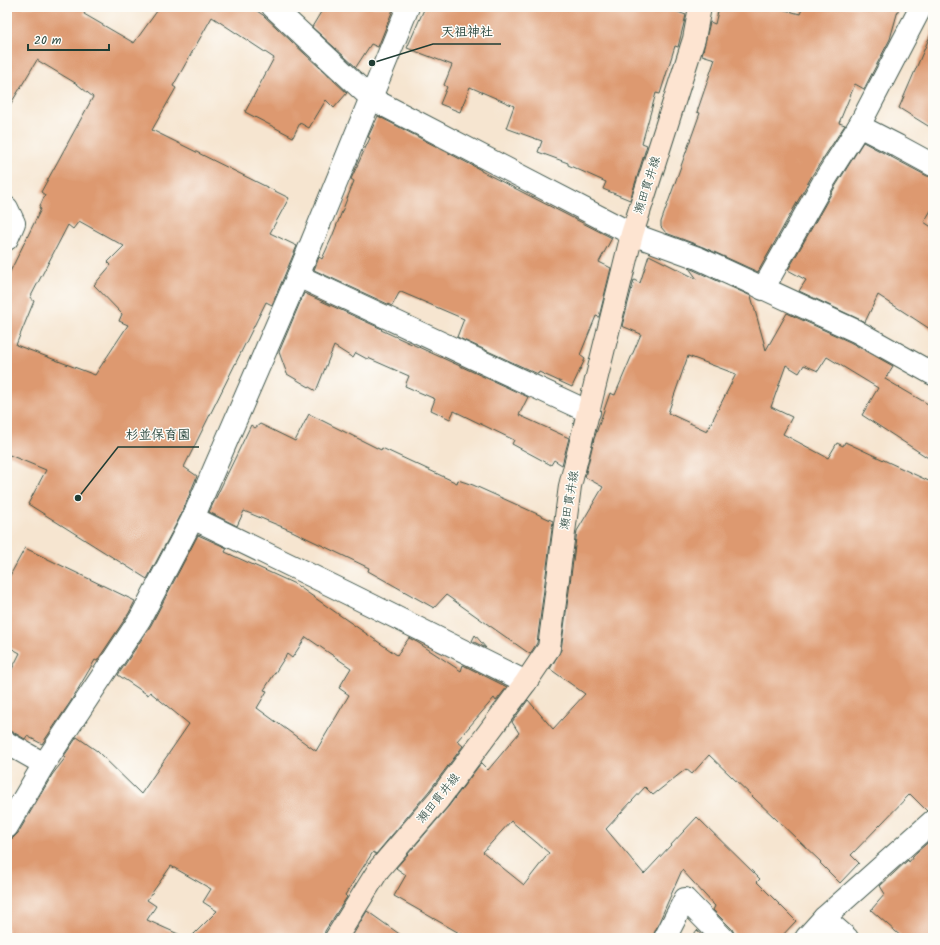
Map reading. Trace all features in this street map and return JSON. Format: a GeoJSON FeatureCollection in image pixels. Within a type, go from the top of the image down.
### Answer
{"type":"FeatureCollection","features":[{"type":"Feature","properties":{"kind":"main road","name":"瀬田貫井線"},"geometry":{"type":"LineString","coordinates":[[336,938],[379,869],[439,799],[526,682],[549,648],[570,486],[632,234],[694,39],[700,7]]}},
{"type":"Feature","properties":{"kind":"street"},"geometry":{"type":"LineString","coordinates":[[273,7],[372,98],[632,234],[698,258],[856,331],[933,374]]}},
{"type":"Feature","properties":{"kind":"street"},"geometry":{"type":"LineString","coordinates":[[7,827],[44,764],[140,619],[193,518],[298,276],[408,7]]}},
{"type":"Feature","properties":{"kind":"street"},"geometry":{"type":"LineString","coordinates":[[763,289],[824,181],[859,126],[921,7]]}},
{"type":"Feature","properties":{"kind":"street"},"geometry":{"type":"LineString","coordinates":[[859,126],[933,165]]}},
{"type":"Feature","properties":{"kind":"street"},"geometry":{"type":"LineString","coordinates":[[298,276],[589,412]]}},
{"type":"Feature","properties":{"kind":"street"},"geometry":{"type":"LineString","coordinates":[[193,518],[526,682]]}},
{"type":"Feature","properties":{"kind":"street"},"geometry":{"type":"LineString","coordinates":[[7,743],[44,764]]}},
{"type":"Feature","properties":{"kind":"street"},"geometry":{"type":"LineString","coordinates":[[806,938],[824,918],[933,821]]}},
{"type":"Feature","properties":{"kind":"street"},"geometry":{"type":"LineString","coordinates":[[665,938],[685,900],[723,938]]}},
{"type":"Feature","properties":{"kind":"street"},"geometry":{"type":"LineString","coordinates":[[824,918],[847,938]]}},
{"type":"Feature","properties":{"kind":"building"},"geometry":{"type":"Polygon","coordinates":[[[7,7],[88,7],[84,14],[134,43],[160,7],[251,7],[263,15],[347,93],[334,108],[326,100],[309,128],[300,123],[293,137],[245,112],[274,58],[212,17],[173,86],[176,88],[152,130],[289,198],[270,233],[297,246],[272,305],[266,302],[184,467],[197,476],[182,513],[147,579],[28,504],[46,470],[7,454],[7,278],[41,209],[39,208],[45,195],[41,192],[93,97],[77,84],[37,60],[7,110],[7,7]],[[79,221],[73,229],[68,225],[30,298],[34,301],[16,345],[95,375],[128,325],[119,321],[122,314],[94,285],[111,265],[108,262],[124,246],[79,221]]]}},
{"type":"Feature","properties":{"kind":"building"},"geometry":{"type":"Polygon","coordinates":[[[324,7],[394,7],[378,47],[371,44],[356,67],[312,27],[324,7]]]}},
{"type":"Feature","properties":{"kind":"building"},"geometry":{"type":"Polygon","coordinates":[[[425,7],[675,7],[675,11],[686,15],[678,47],[675,46],[660,94],[656,93],[642,143],[647,145],[630,200],[603,189],[606,182],[568,165],[568,163],[538,152],[542,141],[506,128],[514,106],[470,87],[460,112],[440,104],[447,87],[444,85],[452,65],[407,48],[425,7]]]}},
{"type":"Feature","properties":{"kind":"building"},"geometry":{"type":"Polygon","coordinates":[[[719,7],[774,7],[800,14],[803,7],[899,7],[890,39],[864,89],[855,84],[839,123],[845,125],[813,174],[758,272],[703,247],[666,233],[661,227],[661,222],[700,113],[697,112],[715,59],[702,55],[710,22],[715,24],[719,7]]]}},
{"type":"Feature","properties":{"kind":"building"},"geometry":{"type":"Polygon","coordinates":[[[933,29],[933,129],[899,108],[933,29]]]}},
{"type":"Feature","properties":{"kind":"building"},"geometry":{"type":"Polygon","coordinates":[[[378,116],[612,238],[599,262],[611,268],[599,317],[596,316],[580,355],[585,359],[572,387],[539,372],[538,374],[457,337],[464,319],[401,292],[392,306],[314,270],[319,257],[322,259],[332,237],[354,181],[351,179],[370,138],[368,137],[378,116]]]}},
{"type":"Feature","properties":{"kind":"building"},"geometry":{"type":"Polygon","coordinates":[[[863,142],[927,176],[933,177],[933,207],[924,222],[933,228],[933,331],[878,295],[865,322],[799,291],[806,280],[788,270],[835,187],[863,142]]]}},
{"type":"Feature","properties":{"kind":"building"},"geometry":{"type":"Polygon","coordinates":[[[649,255],[697,279],[689,268],[751,296],[766,350],[787,313],[850,342],[893,366],[885,379],[933,407],[933,461],[862,415],[878,388],[827,357],[818,371],[804,365],[799,373],[786,365],[771,407],[792,417],[783,434],[828,458],[837,443],[843,446],[845,442],[933,483],[933,809],[927,811],[910,794],[851,855],[859,863],[840,883],[820,863],[821,862],[709,755],[692,774],[686,769],[653,795],[645,787],[606,829],[644,874],[697,817],[760,879],[757,882],[796,921],[780,938],[735,938],[732,929],[713,910],[715,906],[682,870],[652,938],[468,938],[394,896],[406,875],[396,868],[448,807],[481,763],[488,770],[519,733],[512,722],[528,700],[553,729],[585,694],[550,669],[561,650],[577,531],[603,487],[585,477],[594,439],[610,393],[615,395],[641,334],[622,326],[634,280],[640,283],[649,255]],[[688,356],[668,413],[707,431],[736,374],[688,356]],[[511,821],[483,852],[524,885],[549,853],[511,821]]]}},
{"type":"Feature","properties":{"kind":"building"},"geometry":{"type":"Polygon","coordinates":[[[304,293],[528,397],[519,415],[569,438],[562,465],[554,460],[551,465],[512,444],[514,440],[454,411],[450,419],[431,410],[435,399],[405,386],[409,376],[356,353],[353,358],[334,346],[316,391],[287,374],[279,352],[304,293]]]}},
{"type":"Feature","properties":{"kind":"building"},"geometry":{"type":"Polygon","coordinates":[[[309,414],[381,450],[382,448],[457,483],[458,480],[473,485],[553,521],[537,643],[530,654],[446,595],[434,608],[368,571],[369,568],[292,531],[244,511],[237,526],[209,512],[251,425],[255,428],[260,424],[295,441],[309,414]]]}},
{"type":"Feature","properties":{"kind":"building"},"geometry":{"type":"Polygon","coordinates":[[[198,535],[227,548],[225,552],[295,584],[397,655],[409,638],[461,671],[463,665],[507,687],[496,701],[494,698],[457,741],[463,746],[429,791],[376,854],[373,852],[345,895],[347,897],[325,931],[324,938],[190,938],[217,911],[203,902],[211,889],[171,866],[147,900],[156,906],[147,920],[187,938],[7,938],[7,839],[13,838],[18,833],[52,775],[66,757],[64,756],[77,737],[97,751],[141,794],[189,724],[150,692],[148,695],[118,675],[151,625],[198,535]],[[306,637],[292,658],[287,654],[264,690],[267,691],[257,708],[316,751],[349,695],[339,688],[351,668],[306,637]]]}},
{"type":"Feature","properties":{"kind":"building"},"geometry":{"type":"Polygon","coordinates":[[[25,548],[135,601],[129,613],[97,661],[95,660],[71,701],[42,744],[27,736],[25,739],[13,732],[7,731],[7,679],[20,653],[7,646],[7,581],[25,548]]]}},
{"type":"Feature","properties":{"kind":"building"},"geometry":{"type":"Polygon","coordinates":[[[475,635],[486,648],[472,641],[475,635]]]}},
{"type":"Feature","properties":{"kind":"building"},"geometry":{"type":"Polygon","coordinates":[[[933,838],[933,938],[903,938],[871,910],[885,894],[880,886],[908,860],[909,862],[917,852],[933,838]]]}},
{"type":"Feature","properties":{"kind":"building"},"geometry":{"type":"Polygon","coordinates":[[[367,911],[405,938],[351,938],[367,911]]]}},
{"type":"Feature","properties":{"kind":"building"},"geometry":{"type":"Polygon","coordinates":[[[697,930],[706,938],[691,938],[697,930]]]}},
{"type":"Feature","properties":{"kind":"place","name":"天祖神社"},"geometry":{"type":"Point","coordinates":[372,63]}},
{"type":"Feature","properties":{"kind":"place","name":"杉並保育園"},"geometry":{"type":"Point","coordinates":[78,498]}}]}
